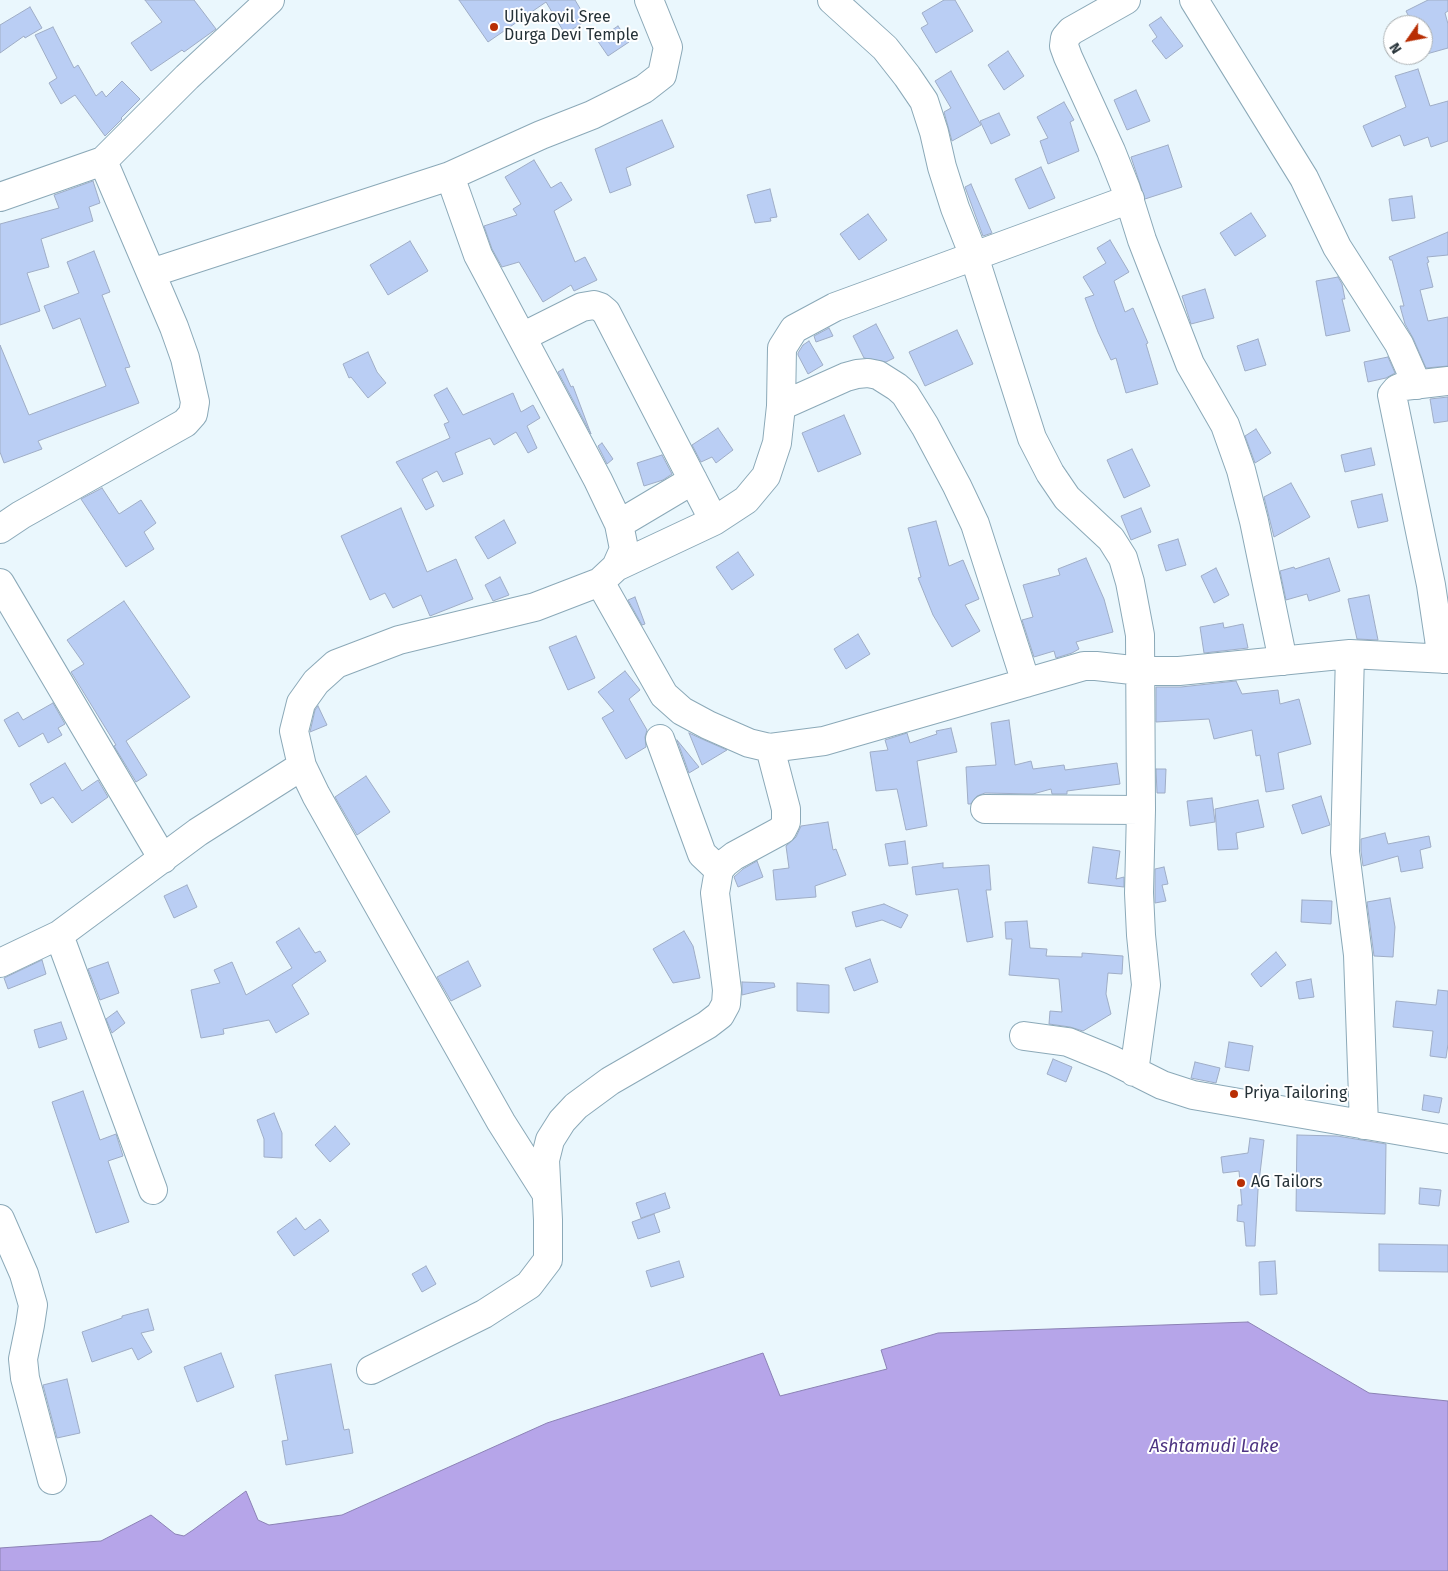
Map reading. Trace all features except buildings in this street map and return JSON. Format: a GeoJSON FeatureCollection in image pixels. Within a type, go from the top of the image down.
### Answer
{"type":"FeatureCollection","features":[{"type":"Feature","properties":{"kind":"street"},"geometry":{"type":"LineString","coordinates":[[0,197],[103,160],[187,77],[270,0]]}},
{"type":"Feature","properties":{"kind":"street"},"geometry":{"type":"LineString","coordinates":[[151,273],[450,176],[541,135],[592,115],[644,89],[662,75],[668,47],[649,0]]}},
{"type":"Feature","properties":{"kind":"street"},"geometry":{"type":"LineString","coordinates":[[832,0],[885,48],[924,101],[955,208],[974,256],[1032,438],[1050,472],[1067,498],[1111,539],[1123,558],[1130,582],[1140,635],[1141,810],[1139,893],[1146,986],[1134,1072]]}},
{"type":"Feature","properties":{"kind":"street"},"geometry":{"type":"LineString","coordinates":[[1126,0],[1071,31],[1065,38],[1064,46],[1111,150],[1130,199],[1142,240],[1190,364],[1225,426],[1241,470],[1254,521],[1283,661]]}},
{"type":"Feature","properties":{"kind":"street"},"geometry":{"type":"LineString","coordinates":[[1194,0],[1304,178],[1337,248],[1399,344],[1417,385]]}},
{"type":"Feature","properties":{"kind":"street"},"geometry":{"type":"LineString","coordinates":[[0,529],[21,515],[185,422],[193,414],[196,402],[185,358],[174,327],[103,160]]}},
{"type":"Feature","properties":{"kind":"street"},"geometry":{"type":"LineString","coordinates":[[450,176],[478,255],[598,480],[619,524],[624,548],[608,574]]}},
{"type":"Feature","properties":{"kind":"street"},"geometry":{"type":"LineString","coordinates":[[547,1194],[497,1114],[316,795],[302,766],[294,731],[301,703],[316,682],[336,664],[399,640],[536,607],[608,574],[714,521],[746,500],[766,476],[777,444],[781,406],[782,348],[794,329],[835,307],[1130,199]]}},
{"type":"Feature","properties":{"kind":"street"},"geometry":{"type":"LineString","coordinates":[[522,337],[582,307],[594,305],[606,312],[714,521]]}},
{"type":"Feature","properties":{"kind":"street"},"geometry":{"type":"LineString","coordinates":[[781,406],[846,377],[857,374],[868,373],[878,375],[897,386],[905,394],[925,426],[975,524],[1026,683]]}},
{"type":"Feature","properties":{"kind":"street"},"geometry":{"type":"LineString","coordinates":[[608,574],[664,695],[682,711],[708,725],[749,743],[770,748],[824,740],[1084,666],[1141,671],[1179,671],[1350,654],[1445,659],[1392,395],[1397,389],[1404,386],[1448,381]]}},
{"type":"Feature","properties":{"kind":"street"},"geometry":{"type":"LineString","coordinates":[[619,524],[693,480]]}},
{"type":"Feature","properties":{"kind":"street"},"geometry":{"type":"LineString","coordinates":[[0,583],[163,859]]}},
{"type":"Feature","properties":{"kind":"street"},"geometry":{"type":"LineString","coordinates":[[1350,654],[1345,852],[1358,955],[1364,1125]]}},
{"type":"Feature","properties":{"kind":"street"},"geometry":{"type":"LineString","coordinates":[[660,739],[702,854],[719,870]]}},
{"type":"Feature","properties":{"kind":"street"},"geometry":{"type":"LineString","coordinates":[[371,1370],[484,1314],[529,1285],[548,1260],[547,1194],[544,1160],[550,1140],[562,1121],[576,1106],[610,1081],[707,1025],[720,1015],[726,1004],[727,990],[715,894],[719,870],[734,856],[782,830],[786,822],[784,800],[770,748]]}},
{"type":"Feature","properties":{"kind":"street"},"geometry":{"type":"LineString","coordinates":[[0,962],[60,935],[198,832],[302,766]]}},
{"type":"Feature","properties":{"kind":"street"},"geometry":{"type":"LineString","coordinates":[[985,809],[1141,810]]}},
{"type":"Feature","properties":{"kind":"street"},"geometry":{"type":"LineString","coordinates":[[60,935],[153,1190]]}},
{"type":"Feature","properties":{"kind":"street"},"geometry":{"type":"LineString","coordinates":[[1024,1036],[1068,1042],[1112,1060],[1162,1085],[1193,1095],[1448,1139]]}},
{"type":"Feature","properties":{"kind":"street"},"geometry":{"type":"LineString","coordinates":[[0,1219],[24,1274],[33,1305],[23,1359],[25,1378],[52,1480]]}},
{"type":"Feature","properties":{"kind":"water","name":"Ashtamudi Lake"},"geometry":{"type":"Polygon","coordinates":[[[1248,1322],[1369,1393],[1448,1401],[1448,1571],[0,1571],[0,1548],[101,1541],[151,1515],[175,1534],[184,1536],[246,1491],[258,1520],[269,1525],[342,1515],[547,1423],[763,1353],[780,1396],[887,1369],[881,1350],[938,1333],[1248,1322]]]}},
{"type":"Feature","properties":{"kind":"place","name":"Uliyakovil Sree Durga Devi Temple"},"geometry":{"type":"Point","coordinates":[494,27]}},
{"type":"Feature","properties":{"kind":"place","name":"Priya Tailoring"},"geometry":{"type":"Point","coordinates":[1234,1094]}},
{"type":"Feature","properties":{"kind":"place","name":"AG Tailors"},"geometry":{"type":"Point","coordinates":[1241,1183]}}]}
